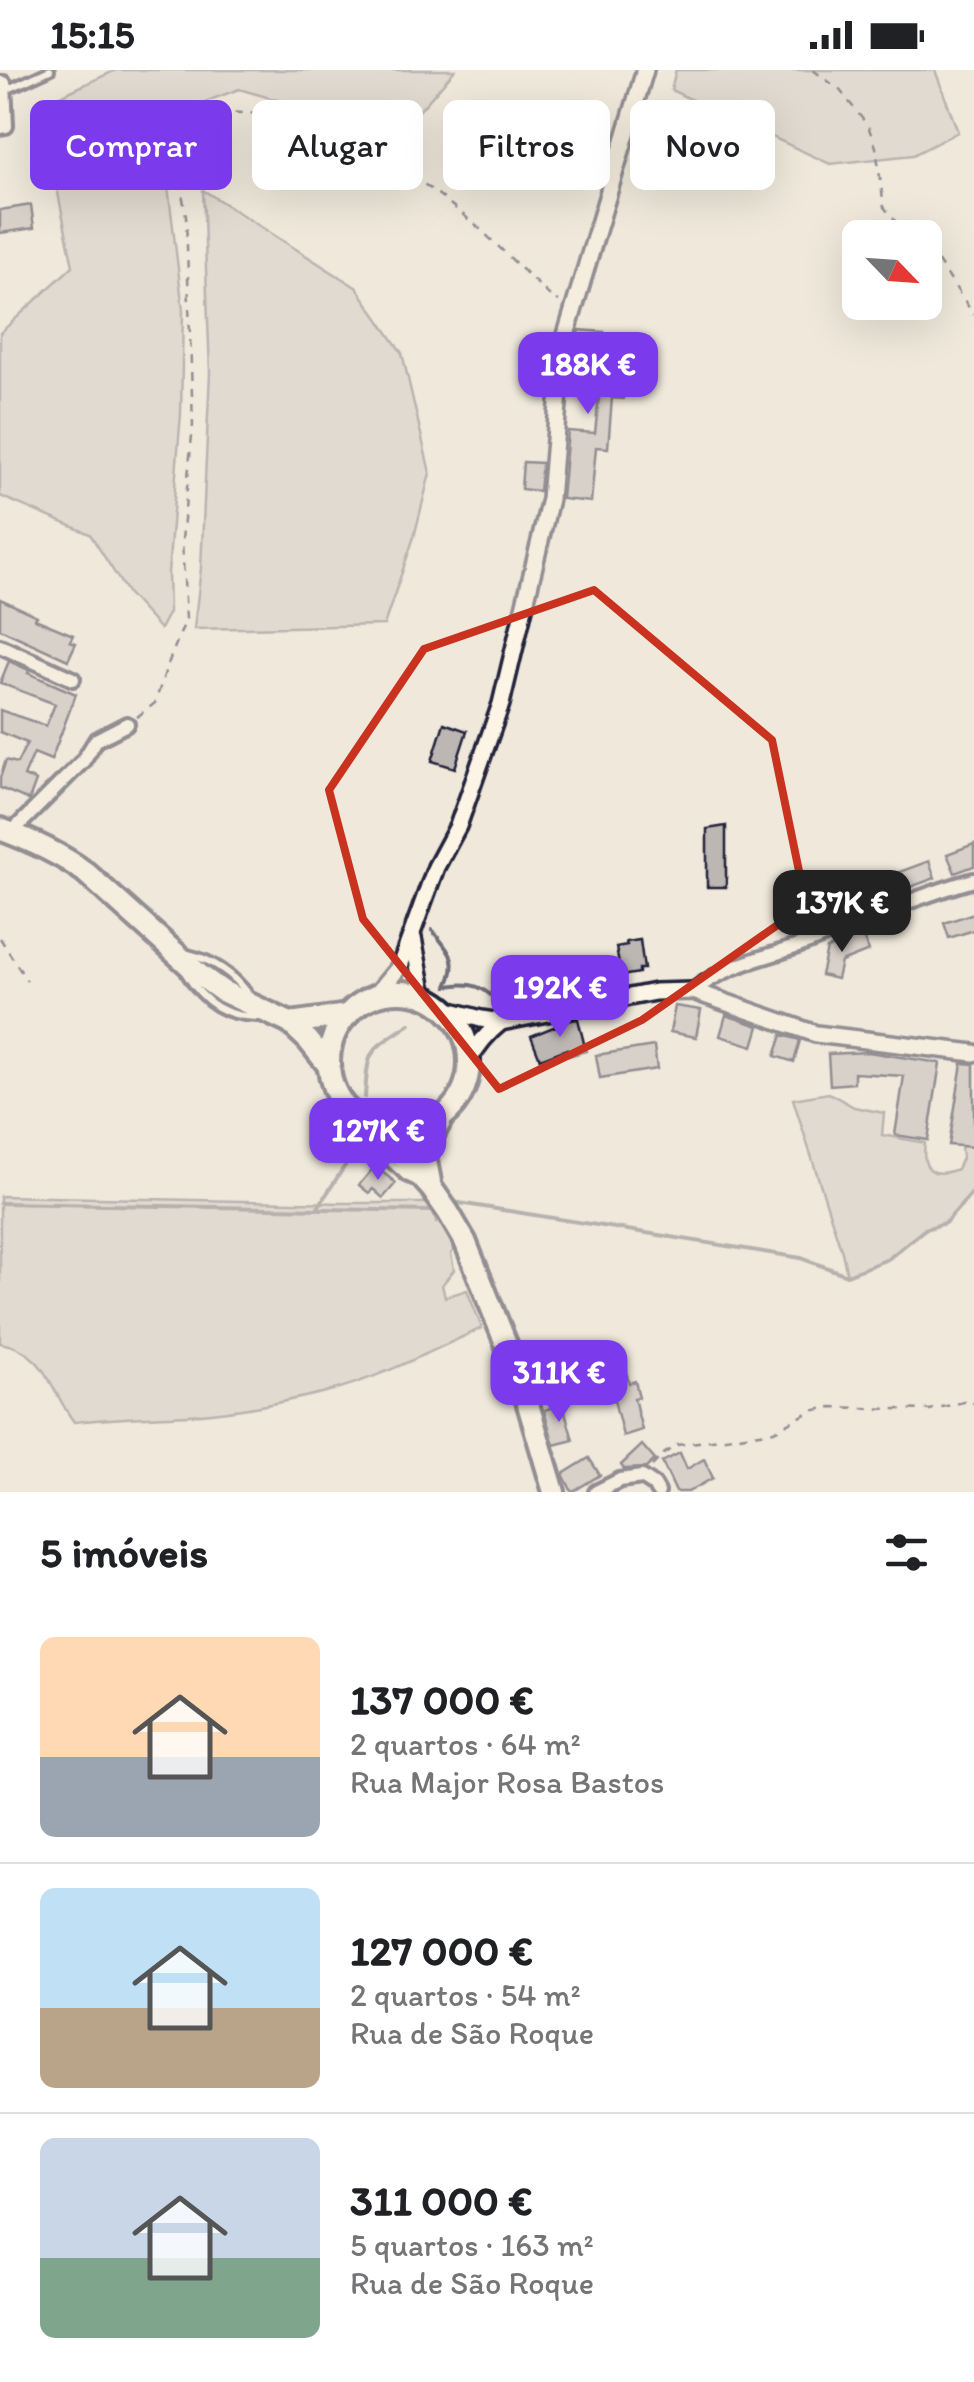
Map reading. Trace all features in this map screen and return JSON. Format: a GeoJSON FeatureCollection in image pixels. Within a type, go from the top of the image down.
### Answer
{"type":"FeatureCollection","features":[{"type":"Feature","properties":{"kind":"main road"},"geometry":{"type":"LineString","coordinates":[[5,831],[85,872],[222,991],[275,1016],[308,1040],[328,1065]]}},
{"type":"Feature","properties":{"kind":"main road"},"geometry":{"type":"LineString","coordinates":[[432,1189],[424,1150],[460,1097],[468,1074],[468,1050],[460,1027],[445,1009],[424,996],[400,992],[376,995],[341,1022],[331,1043],[328,1065],[332,1086],[343,1106],[432,1189],[465,1241],[522,1384],[554,1492]]}},
{"type":"Feature","properties":{"kind":"main road"},"geometry":{"type":"LineString","coordinates":[[275,1016],[348,1015]]}},
{"type":"Feature","properties":{"kind":"main road"},"geometry":{"type":"LineString","coordinates":[[377,1140],[424,1128],[445,1116]]}},
{"type":"Feature","properties":{"kind":"street"},"geometry":{"type":"LineString","coordinates":[[376,995],[400,966],[436,867],[458,826],[500,704],[550,499],[563,344],[645,70]]}},
{"type":"Feature","properties":{"kind":"street"},"geometry":{"type":"LineString","coordinates":[[0,126],[6,126],[3,85]]}},
{"type":"Feature","properties":{"kind":"street"},"geometry":{"type":"LineString","coordinates":[[0,646],[74,678]]}},
{"type":"Feature","properties":{"kind":"street"},"geometry":{"type":"LineString","coordinates":[[5,831],[83,761],[96,740],[127,724]]}},
{"type":"Feature","properties":{"kind":"street"},"geometry":{"type":"LineString","coordinates":[[693,991],[720,972],[974,880]]}},
{"type":"Feature","properties":{"kind":"street"},"geometry":{"type":"LineString","coordinates":[[412,934],[424,996]]}},
{"type":"Feature","properties":{"kind":"street"},"geometry":{"type":"LineString","coordinates":[[445,1009],[501,1022],[655,992],[693,991],[816,1034],[974,1053]]}},
{"type":"Feature","properties":{"kind":"street"},"geometry":{"type":"LineString","coordinates":[[468,1062],[486,1034],[501,1022]]}},
{"type":"Feature","properties":{"kind":"street"},"geometry":{"type":"LineString","coordinates":[[596,1492],[620,1480],[642,1476],[658,1492]]}},
{"type":"Feature","properties":{"kind":"lane"},"geometry":{"type":"LineString","coordinates":[[3,85],[50,70]]}},
{"type":"Feature","properties":{"kind":"path"},"geometry":{"type":"LineString","coordinates":[[814,70],[839,89],[868,126],[876,147],[884,207],[894,220]]}},
{"type":"Feature","properties":{"kind":"path"},"geometry":{"type":"LineString","coordinates":[[127,724],[156,703],[186,620],[182,540],[193,425],[186,216],[177,164],[180,146],[196,124],[222,112],[266,114],[360,138],[478,226],[550,296],[574,309]]}},
{"type":"Feature","properties":{"kind":"path"},"geometry":{"type":"LineString","coordinates":[[942,267],[974,315]]}},
{"type":"Feature","properties":{"kind":"path"},"geometry":{"type":"LineString","coordinates":[[0,938],[28,981]]}},
{"type":"Feature","properties":{"kind":"path"},"geometry":{"type":"LineString","coordinates":[[642,1476],[677,1445],[774,1431],[821,1408],[930,1410],[974,1402]]}},
{"type":"Feature","properties":{"kind":"highlighted area"},"geometry":{"type":"Polygon","coordinates":[[[594,590],[772,740],[806,905],[642,1020],[499,1089],[363,919],[329,790],[424,649],[594,590]]]}},
{"type":"Feature","properties":{"kind":"shaded area"},"geometry":{"type":"Polygon","coordinates":[[[116,70],[455,70],[423,106],[423,100],[277,100],[239,89],[210,100],[51,100],[116,70]]]}},
{"type":"Feature","properties":{"kind":"shaded area"},"geometry":{"type":"Polygon","coordinates":[[[676,70],[935,70],[958,132],[913,155],[830,164],[775,138],[775,100],[692,100],[671,90],[676,70]]]}},
{"type":"Feature","properties":{"kind":"shaded area"},"geometry":{"type":"Polygon","coordinates":[[[57,190],[168,190],[183,310],[169,612],[160,629],[128,594],[90,534],[0,496],[0,333],[73,266],[57,190]]]}},
{"type":"Feature","properties":{"kind":"shaded area"},"geometry":{"type":"Polygon","coordinates":[[[203,190],[357,288],[402,353],[430,473],[414,537],[384,625],[194,629],[201,568],[210,372],[203,190]]]}},
{"type":"Feature","properties":{"kind":"shaded area"},"geometry":{"type":"Polygon","coordinates":[[[829,1093],[854,1107],[884,1113],[882,1135],[925,1143],[927,1165],[935,1172],[957,1169],[962,1158],[961,1146],[974,1147],[974,1191],[945,1223],[925,1229],[888,1259],[847,1275],[793,1099],[829,1093]]]}},
{"type":"Feature","properties":{"kind":"shaded area"},"geometry":{"type":"Polygon","coordinates":[[[0,1196],[426,1203],[433,1208],[436,1223],[441,1222],[455,1248],[451,1254],[454,1270],[442,1285],[445,1297],[467,1290],[482,1328],[386,1372],[309,1396],[206,1414],[74,1422],[37,1363],[28,1354],[0,1343],[0,1196]]]}},
{"type":"Feature","properties":{"kind":"building"},"geometry":{"type":"Polygon","coordinates":[[[31,205],[34,228],[0,233],[0,210],[31,205]]]}},
{"type":"Feature","properties":{"kind":"building"},"geometry":{"type":"Polygon","coordinates":[[[579,330],[604,332],[601,387],[624,389],[623,399],[612,398],[608,448],[596,447],[591,502],[562,499],[568,431],[595,433],[599,396],[571,394],[579,330]]]}},
{"type":"Feature","properties":{"kind":"building"},"geometry":{"type":"Polygon","coordinates":[[[523,462],[542,463],[539,491],[521,489],[523,462]]]}},
{"type":"Feature","properties":{"kind":"building"},"geometry":{"type":"Polygon","coordinates":[[[0,599],[73,635],[70,641],[76,643],[68,660],[0,629],[0,599]]]}},
{"type":"Feature","properties":{"kind":"building"},"geometry":{"type":"Polygon","coordinates":[[[9,661],[76,694],[51,760],[34,753],[24,776],[36,781],[29,800],[0,788],[6,760],[17,763],[27,743],[0,732],[0,710],[46,726],[55,704],[0,683],[9,661]]]}},
{"type":"Feature","properties":{"kind":"building"},"geometry":{"type":"Polygon","coordinates":[[[444,723],[467,731],[455,768],[432,761],[444,723]]]}},
{"type":"Feature","properties":{"kind":"building"},"geometry":{"type":"Polygon","coordinates":[[[726,826],[726,887],[707,887],[707,829],[726,826]]]}},
{"type":"Feature","properties":{"kind":"building"},"geometry":{"type":"Polygon","coordinates":[[[974,844],[974,866],[955,873],[947,854],[974,844]]]}},
{"type":"Feature","properties":{"kind":"building"},"geometry":{"type":"Polygon","coordinates":[[[929,861],[935,878],[889,895],[883,878],[929,861]]]}},
{"type":"Feature","properties":{"kind":"building"},"geometry":{"type":"Polygon","coordinates":[[[974,913],[974,930],[949,938],[944,923],[974,913]]]}},
{"type":"Feature","properties":{"kind":"building"},"geometry":{"type":"Polygon","coordinates":[[[862,935],[869,951],[841,962],[837,979],[821,975],[827,949],[862,935]]]}},
{"type":"Feature","properties":{"kind":"building"},"geometry":{"type":"Polygon","coordinates":[[[640,940],[644,969],[621,976],[616,947],[640,940]]]}},
{"type":"Feature","properties":{"kind":"building"},"geometry":{"type":"Polygon","coordinates":[[[594,965],[596,984],[589,985],[590,993],[559,999],[556,977],[569,976],[568,970],[594,965]]]}},
{"type":"Feature","properties":{"kind":"building"},"geometry":{"type":"Polygon","coordinates":[[[675,1006],[701,1010],[696,1037],[670,1032],[675,1006]]]}},
{"type":"Feature","properties":{"kind":"building"},"geometry":{"type":"Polygon","coordinates":[[[726,1015],[759,1026],[753,1046],[720,1036],[726,1015]]]}},
{"type":"Feature","properties":{"kind":"building"},"geometry":{"type":"Polygon","coordinates":[[[578,1019],[586,1051],[569,1056],[567,1049],[540,1059],[531,1036],[560,1022],[578,1019]]]}},
{"type":"Feature","properties":{"kind":"building"},"geometry":{"type":"Polygon","coordinates":[[[782,1035],[800,1040],[794,1062],[775,1056],[782,1035]]]}},
{"type":"Feature","properties":{"kind":"building"},"geometry":{"type":"Polygon","coordinates":[[[654,1046],[657,1069],[600,1078],[596,1055],[654,1046]]]}},
{"type":"Feature","properties":{"kind":"building"},"geometry":{"type":"Polygon","coordinates":[[[868,1052],[940,1063],[928,1140],[895,1135],[904,1076],[854,1073],[854,1083],[830,1085],[828,1054],[868,1052]]]}},
{"type":"Feature","properties":{"kind":"building"},"geometry":{"type":"Polygon","coordinates":[[[962,1063],[974,1064],[974,1147],[949,1145],[962,1063]]]}},
{"type":"Feature","properties":{"kind":"building"},"geometry":{"type":"Polygon","coordinates":[[[375,1166],[396,1183],[383,1198],[373,1189],[369,1193],[359,1185],[375,1166]]]}},
{"type":"Feature","properties":{"kind":"building"},"geometry":{"type":"Polygon","coordinates":[[[626,1371],[629,1383],[635,1381],[639,1397],[634,1398],[642,1430],[623,1436],[608,1376],[626,1371]]]}},
{"type":"Feature","properties":{"kind":"building"},"geometry":{"type":"Polygon","coordinates":[[[563,1404],[573,1440],[554,1445],[544,1410],[563,1404]]]}},
{"type":"Feature","properties":{"kind":"building"},"geometry":{"type":"Polygon","coordinates":[[[642,1445],[655,1460],[646,1468],[624,1469],[621,1465],[642,1445]]]}},
{"type":"Feature","properties":{"kind":"building"},"geometry":{"type":"Polygon","coordinates":[[[680,1453],[687,1469],[704,1459],[713,1478],[688,1492],[676,1492],[662,1462],[680,1453]]]}},
{"type":"Feature","properties":{"kind":"building"},"geometry":{"type":"Polygon","coordinates":[[[589,1458],[600,1475],[572,1492],[563,1474],[589,1458]]]}},
{"type":"Feature","properties":{"kind":"waterway"},"geometry":{"type":"LineString","coordinates":[[432,930],[452,962],[447,986]]}},
{"type":"Feature","properties":{"kind":"waterway"},"geometry":{"type":"LineString","coordinates":[[448,986],[477,987],[501,1004]]}},
{"type":"Feature","properties":{"kind":"waterway"},"geometry":{"type":"LineString","coordinates":[[365,1097],[373,1052],[410,1024]]}},
{"type":"Feature","properties":{"kind":"waterway"},"geometry":{"type":"LineString","coordinates":[[317,1209],[355,1150]]}},
{"type":"Feature","properties":{"kind":"waterway"},"geometry":{"type":"LineString","coordinates":[[453,1202],[801,1258],[847,1275],[888,1259],[925,1229],[945,1223],[974,1191]]}},
{"type":"Feature","properties":{"kind":"waterway"},"geometry":{"type":"LineString","coordinates":[[0,1203],[431,1211]]}}]}
